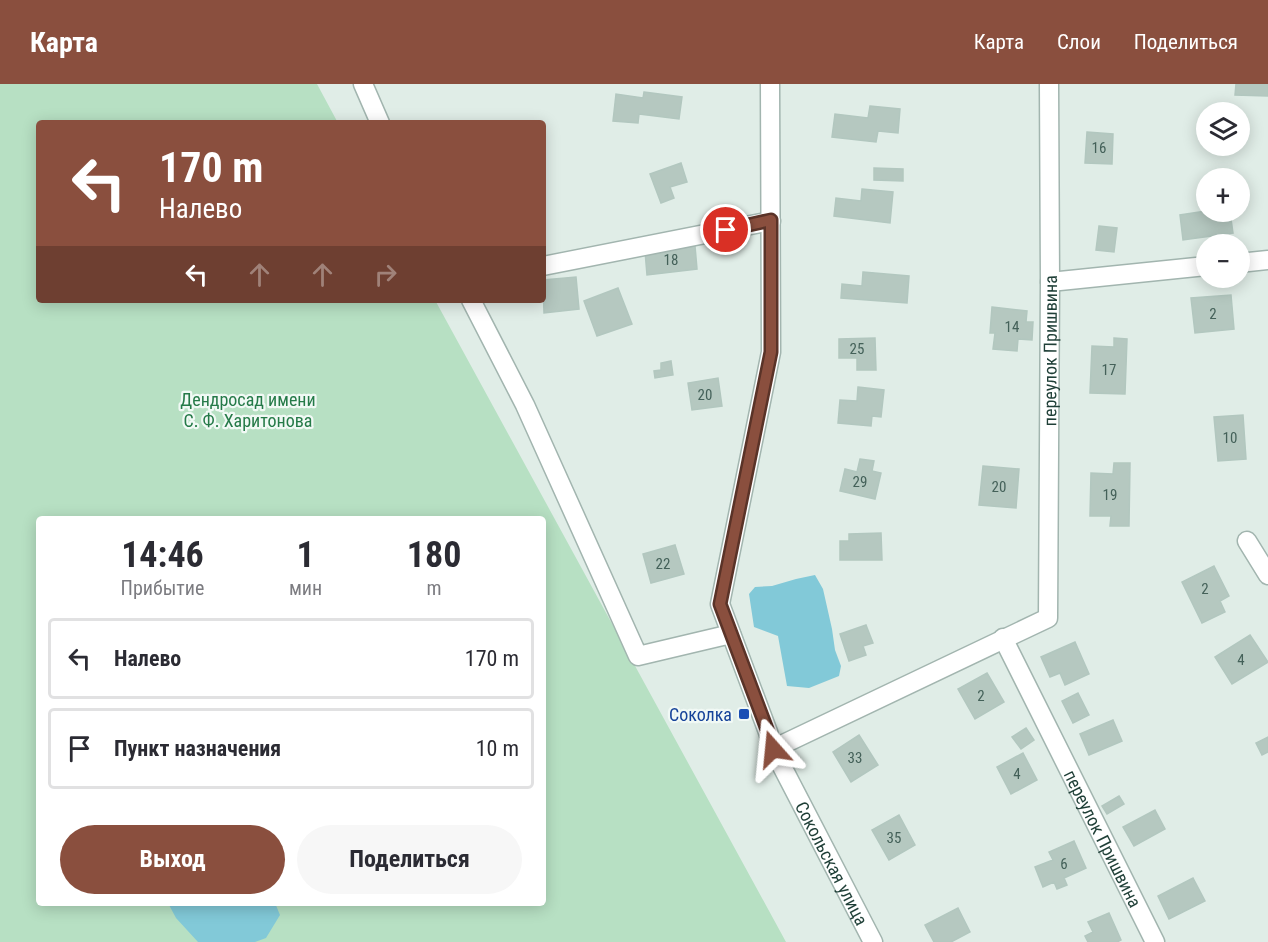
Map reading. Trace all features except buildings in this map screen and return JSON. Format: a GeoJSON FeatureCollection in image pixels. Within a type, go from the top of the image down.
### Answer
{"type":"FeatureCollection","features":[{"type":"Feature","properties":{"kind":"street"},"geometry":{"type":"LineString","coordinates":[[363,84],[379,120]]}},
{"type":"Feature","properties":{"kind":"street","name":"Сокольская улица"},"geometry":{"type":"LineString","coordinates":[[770,84],[771,352],[720,604],[773,749],[873,942]]}},
{"type":"Feature","properties":{"kind":"street","name":"переулок Пришвина"},"geometry":{"type":"LineString","coordinates":[[1049,84],[1048,618],[1003,638],[1155,942]]}},
{"type":"Feature","properties":{"kind":"street"},"geometry":{"type":"LineString","coordinates":[[546,265],[771,220]]}},
{"type":"Feature","properties":{"kind":"street"},"geometry":{"type":"LineString","coordinates":[[1250,262],[1268,260]]}},
{"type":"Feature","properties":{"kind":"street"},"geometry":{"type":"LineString","coordinates":[[1050,282],[1196,267]]}},
{"type":"Feature","properties":{"kind":"street"},"geometry":{"type":"LineString","coordinates":[[473,303],[525,405],[638,656],[731,634]]}},
{"type":"Feature","properties":{"kind":"street"},"geometry":{"type":"LineString","coordinates":[[1247,541],[1268,575]]}},
{"type":"Feature","properties":{"kind":"street"},"geometry":{"type":"LineString","coordinates":[[773,749],[1003,638]]}},
{"type":"Feature","properties":{"kind":"green space","name":"Дендросад имени С. Ф. Харитонова"},"geometry":{"type":"Polygon","coordinates":[[[0,84],[317,84],[336,120],[36,120],[36,303],[437,303],[786,942],[0,942],[0,84]]]}},
{"type":"Feature","properties":{"kind":"water"},"geometry":{"type":"Polygon","coordinates":[[[815,575],[823,589],[835,650],[841,666],[839,676],[809,688],[787,686],[778,636],[754,627],[749,594],[755,587],[772,586],[815,575]]]}},
{"type":"Feature","properties":{"kind":"water"},"geometry":{"type":"Polygon","coordinates":[[[170,906],[276,906],[280,915],[266,938],[255,942],[198,942],[176,918],[170,906]]]}},
{"type":"Feature","properties":{"kind":"place","name":"Соколка"},"geometry":{"type":"Point","coordinates":[744,714]}},
{"type":"Feature","properties":{"kind":"route"},"geometry":{"type":"LineString","coordinates":[[726,230],[771,220],[771,352],[720,604],[773,749]]}}]}
